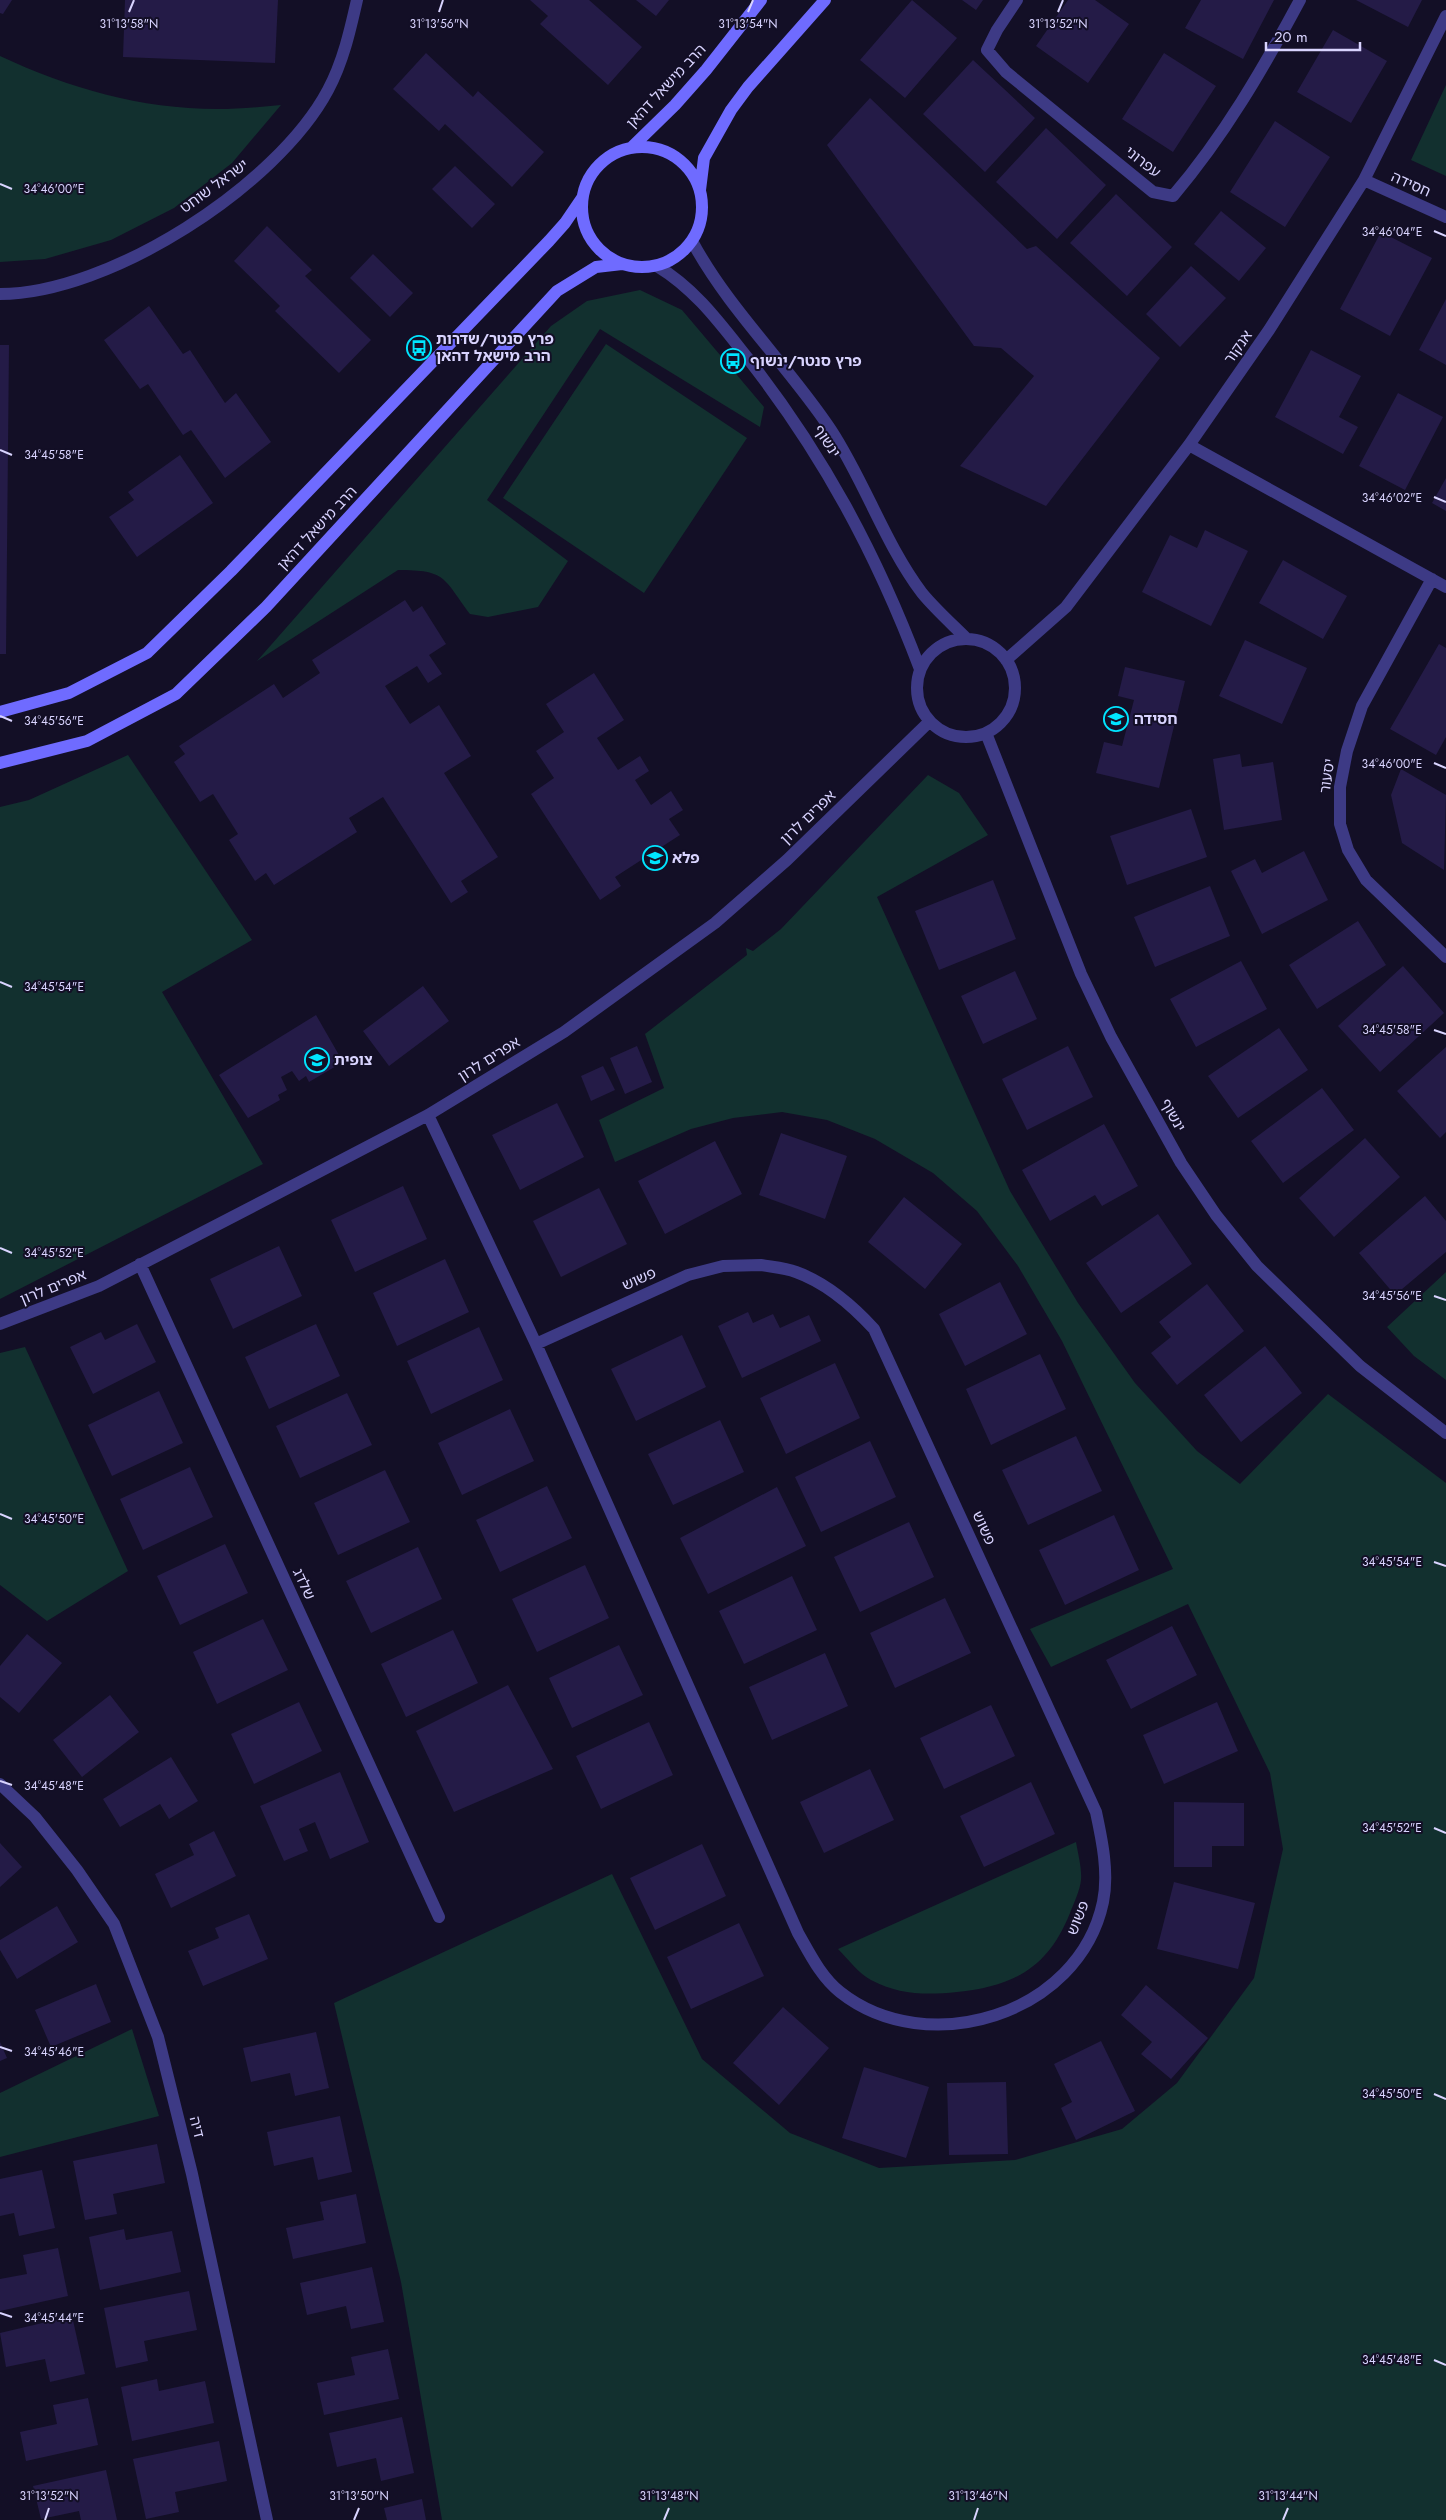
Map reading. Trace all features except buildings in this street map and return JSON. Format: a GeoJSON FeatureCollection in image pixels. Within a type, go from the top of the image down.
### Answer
{"type":"FeatureCollection","features":[{"type":"Feature","properties":{"kind":"street","name":"ישראל שוחט"},"geometry":{"type":"LineString","coordinates":[[0,294],[33,291],[60,285],[117,265],[172,236],[221,204],[264,170],[300,132],[328,91],[347,46],[357,0]]}},
{"type":"Feature","properties":{"kind":"street","name":"הרב מישאל דהאן"},"geometry":{"type":"LineString","coordinates":[[632,147],[675,106],[761,0]]}},
{"type":"Feature","properties":{"kind":"street"},"geometry":{"type":"LineString","coordinates":[[700,192],[688,168],[675,156],[659,149],[632,147],[614,153],[601,162],[586,182],[581,214],[590,239],[603,254],[622,264],[642,268],[657,266],[670,261],[692,241],[701,217],[700,192],[704,158],[731,110],[748,87],[825,0]]}},
{"type":"Feature","properties":{"kind":"street","name":"עפרוני"},"geometry":{"type":"LineString","coordinates":[[1017,0],[997,30],[987,50],[1006,72],[1153,192],[1173,196],[1197,168],[1256,81],[1300,0]]}},
{"type":"Feature","properties":{"kind":"street","name":"אנקור"},"geometry":{"type":"LineString","coordinates":[[1006,660],[1066,607],[1189,445],[1269,330],[1364,180],[1446,16]]}},
{"type":"Feature","properties":{"kind":"street","name":"חסידה"},"geometry":{"type":"LineString","coordinates":[[1364,180],[1446,217]]}},
{"type":"Feature","properties":{"kind":"street","name":"הרב מישאל דהאן"},"geometry":{"type":"LineString","coordinates":[[0,712],[69,693],[146,652],[230,572],[549,241],[565,223],[582,198]]}},
{"type":"Feature","properties":{"kind":"street","name":"ינשוף"},"geometry":{"type":"LineString","coordinates":[[692,241],[704,264],[722,289],[796,380],[832,431],[862,483],[904,565],[922,592],[941,614],[968,639]]}},
{"type":"Feature","properties":{"kind":"street","name":"הרב מישאל דהאן"},"geometry":{"type":"LineString","coordinates":[[0,763],[87,740],[176,694],[266,607],[557,291],[596,267],[622,264]]}},
{"type":"Feature","properties":{"kind":"street","name":"ינשוף"},"geometry":{"type":"LineString","coordinates":[[657,266],[692,291],[712,313],[776,395],[812,447],[844,499],[900,616],[920,669]]}},
{"type":"Feature","properties":{"kind":"street"},"geometry":{"type":"LineString","coordinates":[[1189,445],[1446,587]]}},
{"type":"Feature","properties":{"kind":"street","name":"יסעור"},"geometry":{"type":"LineString","coordinates":[[1432,579],[1362,706],[1347,751],[1340,787],[1340,824],[1348,850],[1366,880],[1446,957]]}},
{"type":"Feature","properties":{"kind":"street"},"geometry":{"type":"LineString","coordinates":[[968,639],[982,642],[996,649],[1006,660],[1012,673],[1015,687],[1013,702],[1007,715],[998,726],[986,733],[971,737],[956,737],[942,732],[929,722],[921,710],[917,697],[916,682],[920,669],[928,656],[939,647],[953,641],[968,639]]}},
{"type":"Feature","properties":{"kind":"street","name":"אפרים לרון"},"geometry":{"type":"LineString","coordinates":[[0,1324],[99,1286],[428,1116],[564,1032],[715,923],[787,860],[929,722]]}},
{"type":"Feature","properties":{"kind":"street","name":"ינשוף"},"geometry":{"type":"LineString","coordinates":[[986,733],[1081,974],[1112,1037],[1181,1163],[1216,1215],[1264,1272],[1360,1366],[1446,1433]]}},
{"type":"Feature","properties":{"kind":"street","name":"פשוש"},"geometry":{"type":"LineString","coordinates":[[428,1116],[536,1344],[794,1924],[818,1967],[839,1991],[865,2009],[889,2019],[943,2025],[969,2023],[995,2015],[1029,2001],[1062,1978],[1077,1959],[1092,1934],[1103,1902],[1102,1840],[1096,1812],[874,1329],[856,1309],[827,1287],[795,1271],[761,1265],[723,1266],[688,1275],[536,1344]]}},
{"type":"Feature","properties":{"kind":"street","name":"שלדג"},"geometry":{"type":"LineString","coordinates":[[140,1264],[439,1917]]}},
{"type":"Feature","properties":{"kind":"street","name":"דיה"},"geometry":{"type":"LineString","coordinates":[[0,1784],[35,1817],[77,1870],[114,1924],[158,2037],[192,2174],[267,2520]]}},
{"type":"Feature","properties":{"kind":"green space"},"geometry":{"type":"Polygon","coordinates":[[[0,56],[52,78],[105,95],[133,101],[189,108],[217,109],[281,105],[232,163],[174,208],[111,240],[45,259],[0,262],[0,56]]]}},
{"type":"Feature","properties":{"kind":"green space"},"geometry":{"type":"Polygon","coordinates":[[[1446,85],[1446,176],[1411,160],[1446,85]]]}},
{"type":"Feature","properties":{"kind":"green space"},"geometry":{"type":"Polygon","coordinates":[[[640,290],[682,310],[764,407],[760,427],[600,329],[487,500],[568,561],[538,607],[488,617],[470,614],[442,578],[426,572],[398,570],[257,661],[551,326],[587,301],[640,290]]]}},
{"type":"Feature","properties":{"kind":"green space"},"geometry":{"type":"Polygon","coordinates":[[[606,344],[747,438],[644,593],[503,498],[606,344]]]}},
{"type":"Feature","properties":{"kind":"green space"},"geometry":{"type":"Polygon","coordinates":[[[128,755],[252,940],[162,992],[263,1164],[0,1299],[0,807],[29,800],[128,755]]]}},
{"type":"Feature","properties":{"kind":"green space"},"geometry":{"type":"Polygon","coordinates":[[[928,775],[959,793],[988,835],[877,897],[1010,1191],[1078,1303],[1135,1383],[1197,1451],[1240,1484],[1328,1394],[1446,1483],[1446,2520],[442,2520],[401,2282],[334,2003],[612,1874],[702,2059],[790,2133],[879,2168],[1015,2160],[1122,2129],[1177,2083],[1254,1978],[1283,1849],[1270,1773],[1188,1604],[1051,1667],[1030,1629],[1173,1569],[1062,1341],[1018,1266],[977,1211],[933,1173],[875,1139],[827,1120],[782,1112],[733,1118],[691,1129],[615,1162],[599,1120],[664,1088],[645,1034],[747,955],[746,948],[753,951],[781,929],[928,775]]]}},
{"type":"Feature","properties":{"kind":"green space"},"geometry":{"type":"Polygon","coordinates":[[[1446,1272],[1446,1380],[1414,1356],[1387,1327],[1446,1272]]]}},
{"type":"Feature","properties":{"kind":"green space"},"geometry":{"type":"Polygon","coordinates":[[[25,1347],[128,1571],[47,1621],[0,1585],[0,1353],[25,1347]]]}},
{"type":"Feature","properties":{"kind":"green space"},"geometry":{"type":"Polygon","coordinates":[[[1076,1842],[1081,1880],[1070,1913],[1051,1948],[1040,1961],[1012,1979],[996,1985],[957,1992],[913,1993],[892,1989],[867,1977],[838,1949],[1076,1842]]]}},
{"type":"Feature","properties":{"kind":"green space"},"geometry":{"type":"Polygon","coordinates":[[[132,2029],[159,2116],[0,2157],[0,2093],[132,2029]]]}},
{"type":"Feature","properties":{"kind":"place","name":"פרץ סנטר/שדרות הרב מישאל דהאן"},"geometry":{"type":"Point","coordinates":[419,348]}},
{"type":"Feature","properties":{"kind":"place","name":"פרץ סנטר/ינשוף"},"geometry":{"type":"Point","coordinates":[733,361]}},
{"type":"Feature","properties":{"kind":"place","name":"חסידה"},"geometry":{"type":"Point","coordinates":[1116,719]}},
{"type":"Feature","properties":{"kind":"place","name":"פלא"},"geometry":{"type":"Point","coordinates":[655,858]}},
{"type":"Feature","properties":{"kind":"place","name":"צופית"},"geometry":{"type":"Point","coordinates":[317,1060]}}]}
